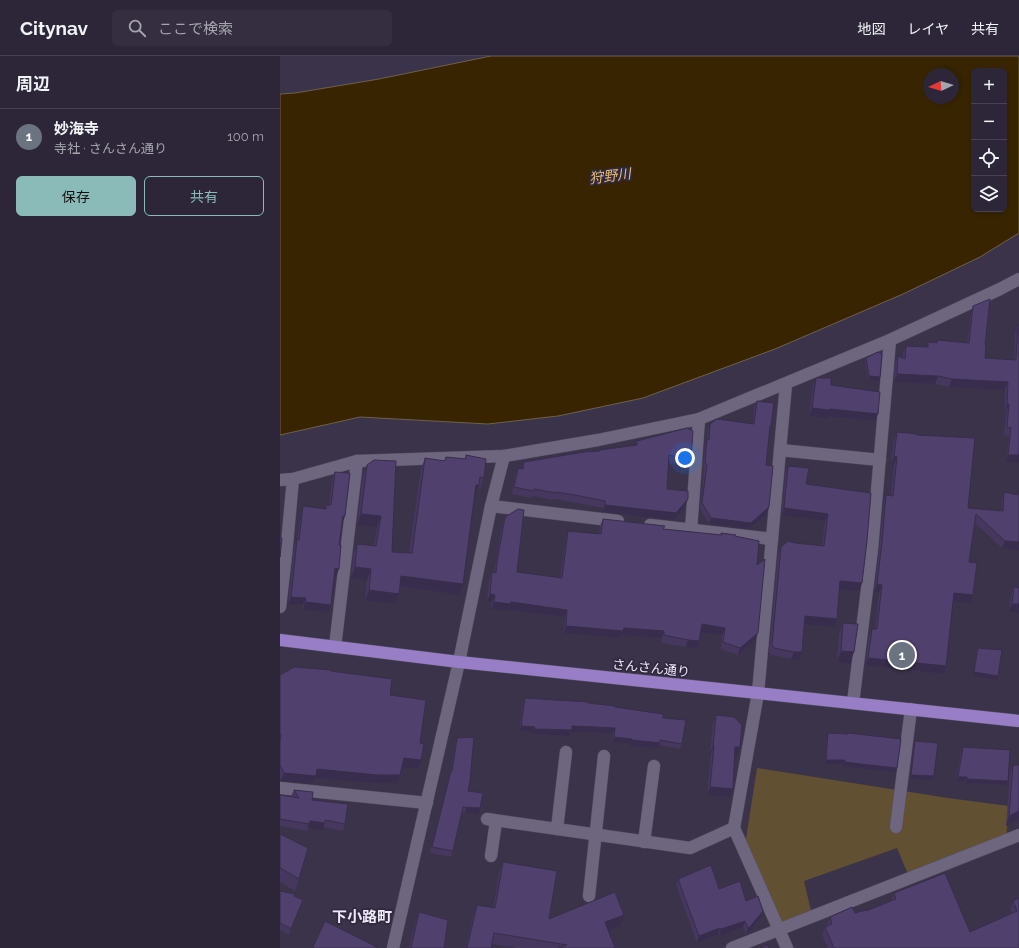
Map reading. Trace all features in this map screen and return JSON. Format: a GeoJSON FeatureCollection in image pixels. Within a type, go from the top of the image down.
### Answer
{"type":"FeatureCollection","features":[{"type":"Feature","properties":{"kind":"main road","name":"さんさん通り"},"geometry":{"type":"LineString","coordinates":[[280,640],[459,662],[1019,721]]}},
{"type":"Feature","properties":{"kind":"street"},"geometry":{"type":"LineString","coordinates":[[280,480],[293,479],[356,461],[504,456],[598,440],[699,419],[890,340],[1019,279]]}},
{"type":"Feature","properties":{"kind":"street"},"geometry":{"type":"LineString","coordinates":[[853,703],[872,549],[890,340]]}},
{"type":"Feature","properties":{"kind":"street"},"geometry":{"type":"LineString","coordinates":[[786,384],[758,693],[734,828],[787,948]]}},
{"type":"Feature","properties":{"kind":"street"},"geometry":{"type":"LineString","coordinates":[[691,530],[699,419]]}},
{"type":"Feature","properties":{"kind":"street"},"geometry":{"type":"LineString","coordinates":[[780,450],[880,460]]}},
{"type":"Feature","properties":{"kind":"street"},"geometry":{"type":"LineString","coordinates":[[393,948],[459,662],[504,456]]}},
{"type":"Feature","properties":{"kind":"street"},"geometry":{"type":"LineString","coordinates":[[335,647],[356,461]]}},
{"type":"Feature","properties":{"kind":"street"},"geometry":{"type":"LineString","coordinates":[[280,607],[293,479]]}},
{"type":"Feature","properties":{"kind":"street"},"geometry":{"type":"LineString","coordinates":[[492,506],[772,540]]}},
{"type":"Feature","properties":{"kind":"street"},"geometry":{"type":"LineString","coordinates":[[896,827],[911,710]]}},
{"type":"Feature","properties":{"kind":"street"},"geometry":{"type":"LineString","coordinates":[[557,829],[566,752]]}},
{"type":"Feature","properties":{"kind":"street"},"geometry":{"type":"LineString","coordinates":[[589,896],[604,756]]}},
{"type":"Feature","properties":{"kind":"street"},"geometry":{"type":"LineString","coordinates":[[644,842],[654,766]]}},
{"type":"Feature","properties":{"kind":"street"},"geometry":{"type":"LineString","coordinates":[[280,788],[427,803]]}},
{"type":"Feature","properties":{"kind":"street"},"geometry":{"type":"LineString","coordinates":[[491,856],[491,820],[690,848],[734,828]]}},
{"type":"Feature","properties":{"kind":"street"},"geometry":{"type":"LineString","coordinates":[[732,948],[1019,835]]}},
{"type":"Feature","properties":{"kind":"shaded area"},"geometry":{"type":"Polygon","coordinates":[[[757,768],[1009,806],[1006,840],[908,874],[897,848],[804,881],[811,911],[781,926],[746,839],[757,768]]]}},
{"type":"Feature","properties":{"kind":"water","name":"狩野川"},"geometry":{"type":"Polygon","coordinates":[[[491,56],[1019,56],[1019,233],[980,257],[903,294],[775,349],[643,398],[558,416],[488,424],[360,417],[280,435],[280,94],[295,93],[379,79],[491,56]]]}},
{"type":"Feature","properties":{"kind":"building"},"geometry":{"type":"Polygon","coordinates":[[[990,299],[985,358],[1016,360],[1019,325],[1019,455],[1008,455],[1011,428],[1007,427],[1009,404],[1007,404],[1008,382],[897,374],[898,356],[905,359],[906,346],[928,347],[928,342],[937,343],[937,340],[969,343],[973,306],[990,299]]]}},
{"type":"Feature","properties":{"kind":"building"},"geometry":{"type":"Polygon","coordinates":[[[878,352],[882,354],[880,377],[869,376],[866,358],[878,352]]]}},
{"type":"Feature","properties":{"kind":"building"},"geometry":{"type":"Polygon","coordinates":[[[816,378],[831,378],[831,385],[880,392],[878,414],[812,408],[816,378]]]}},
{"type":"Feature","properties":{"kind":"building"},"geometry":{"type":"Polygon","coordinates":[[[757,401],[774,403],[766,465],[773,466],[769,507],[751,523],[711,518],[702,503],[707,464],[705,463],[707,439],[709,440],[710,424],[717,419],[754,424],[757,401]]]}},
{"type":"Feature","properties":{"kind":"building"},"geometry":{"type":"Polygon","coordinates":[[[687,428],[693,431],[691,460],[669,455],[667,489],[688,491],[688,499],[676,513],[605,505],[605,501],[575,495],[534,489],[533,491],[514,487],[518,468],[523,469],[524,462],[637,445],[637,441],[687,428]]]}},
{"type":"Feature","properties":{"kind":"building"},"geometry":{"type":"Polygon","coordinates":[[[897,432],[917,435],[975,438],[968,508],[1003,511],[1004,492],[1019,495],[1019,542],[1005,541],[976,514],[969,562],[977,563],[973,595],[954,593],[946,666],[868,658],[872,629],[877,629],[882,585],[877,584],[886,495],[893,496],[897,457],[894,456],[897,432]]]}},
{"type":"Feature","properties":{"kind":"building"},"geometry":{"type":"Polygon","coordinates":[[[466,455],[486,459],[484,478],[480,477],[479,485],[476,485],[463,584],[401,576],[399,594],[369,590],[371,569],[355,567],[357,544],[376,546],[381,516],[361,514],[367,465],[374,460],[396,461],[392,552],[412,553],[425,458],[445,461],[446,457],[466,459],[466,455]]]}},
{"type":"Feature","properties":{"kind":"building"},"geometry":{"type":"Polygon","coordinates":[[[788,466],[809,468],[806,484],[871,493],[862,583],[840,581],[837,619],[805,616],[802,652],[774,648],[772,644],[781,547],[788,541],[824,546],[828,514],[784,508],[788,466]]]}},
{"type":"Feature","properties":{"kind":"building"},"geometry":{"type":"Polygon","coordinates":[[[335,472],[350,473],[345,516],[343,516],[339,545],[341,545],[339,569],[335,568],[331,605],[305,602],[306,598],[291,597],[297,539],[299,540],[303,506],[326,509],[326,505],[331,505],[335,472]]]}},
{"type":"Feature","properties":{"kind":"building"},"geometry":{"type":"Polygon","coordinates":[[[518,509],[524,510],[517,572],[562,578],[568,531],[601,534],[603,519],[665,526],[663,529],[736,535],[735,536],[759,541],[757,565],[765,559],[758,633],[740,648],[723,642],[725,628],[702,624],[699,641],[688,640],[664,635],[664,631],[624,628],[623,631],[566,626],[567,610],[511,602],[511,604],[494,602],[495,595],[490,594],[492,572],[496,573],[505,517],[518,509]]]}},
{"type":"Feature","properties":{"kind":"building"},"geometry":{"type":"Polygon","coordinates":[[[280,537],[282,538],[280,557],[280,537]]]}},
{"type":"Feature","properties":{"kind":"building"},"geometry":{"type":"Polygon","coordinates":[[[1014,587],[1019,588],[1019,604],[1012,604],[1014,587]]]}},
{"type":"Feature","properties":{"kind":"building"},"geometry":{"type":"Polygon","coordinates":[[[843,623],[858,624],[854,652],[841,651],[843,623]]]}},
{"type":"Feature","properties":{"kind":"building"},"geometry":{"type":"Polygon","coordinates":[[[978,648],[1002,650],[998,676],[974,672],[978,648]]]}},
{"type":"Feature","properties":{"kind":"building"},"geometry":{"type":"Polygon","coordinates":[[[294,667],[331,670],[392,679],[390,695],[426,700],[420,743],[424,744],[421,760],[404,758],[400,775],[377,775],[317,769],[316,776],[284,773],[280,765],[280,675],[294,667]]]}},
{"type":"Feature","properties":{"kind":"building"},"geometry":{"type":"Polygon","coordinates":[[[525,698],[588,702],[663,714],[663,718],[686,720],[682,744],[660,740],[660,743],[614,737],[615,728],[572,726],[572,730],[534,729],[535,727],[521,726],[525,698]]]}},
{"type":"Feature","properties":{"kind":"building"},"geometry":{"type":"Polygon","coordinates":[[[716,715],[734,717],[742,725],[740,747],[735,747],[733,789],[710,787],[716,715]]]}},
{"type":"Feature","properties":{"kind":"building"},"geometry":{"type":"Polygon","coordinates":[[[828,733],[848,733],[901,739],[897,768],[845,762],[845,760],[826,760],[828,733]]]}},
{"type":"Feature","properties":{"kind":"building"},"geometry":{"type":"Polygon","coordinates":[[[474,737],[468,791],[483,793],[480,808],[463,807],[453,851],[432,847],[452,771],[457,738],[474,737]]]}},
{"type":"Feature","properties":{"kind":"building"},"geometry":{"type":"Polygon","coordinates":[[[915,741],[938,743],[934,775],[911,775],[915,741]]]}},
{"type":"Feature","properties":{"kind":"building"},"geometry":{"type":"Polygon","coordinates":[[[963,747],[1010,750],[1008,781],[967,779],[967,777],[958,777],[963,747]]]}},
{"type":"Feature","properties":{"kind":"building"},"geometry":{"type":"Polygon","coordinates":[[[1013,765],[1019,765],[1019,811],[1009,816],[1013,765]]]}},
{"type":"Feature","properties":{"kind":"building"},"geometry":{"type":"Polygon","coordinates":[[[294,790],[313,792],[312,800],[348,804],[345,824],[325,820],[325,823],[310,821],[309,824],[280,819],[280,795],[299,798],[294,790]]]}},
{"type":"Feature","properties":{"kind":"building"},"geometry":{"type":"Polygon","coordinates":[[[280,834],[308,848],[299,879],[280,868],[280,834]]]}},
{"type":"Feature","properties":{"kind":"building"},"geometry":{"type":"Polygon","coordinates":[[[503,862],[557,871],[549,919],[615,892],[624,915],[605,922],[615,948],[558,948],[567,945],[494,933],[491,948],[467,948],[477,905],[495,908],[503,862]]]}},
{"type":"Feature","properties":{"kind":"building"},"geometry":{"type":"Polygon","coordinates":[[[711,865],[719,889],[740,881],[746,901],[758,896],[763,911],[749,928],[745,921],[699,936],[678,879],[711,865]]]}},
{"type":"Feature","properties":{"kind":"building"},"geometry":{"type":"Polygon","coordinates":[[[945,873],[970,932],[1017,911],[1013,901],[1019,898],[1019,948],[834,948],[825,927],[832,924],[830,917],[852,907],[855,913],[866,911],[896,899],[894,893],[945,873]]]}},
{"type":"Feature","properties":{"kind":"building"},"geometry":{"type":"Polygon","coordinates":[[[280,891],[295,894],[294,896],[303,900],[291,929],[280,923],[280,891]]]}},
{"type":"Feature","properties":{"kind":"building"},"geometry":{"type":"Polygon","coordinates":[[[419,912],[448,920],[444,948],[411,948],[419,912]]]}},
{"type":"Feature","properties":{"kind":"building"},"geometry":{"type":"Polygon","coordinates":[[[325,921],[378,948],[314,948],[313,947],[325,921]]]}},
{"type":"Feature","properties":{"kind":"building"},"geometry":{"type":"Polygon","coordinates":[[[767,945],[769,948],[760,948],[767,945]]]}},
{"type":"Feature","properties":{"kind":"place","name":"妙海寺"},"geometry":{"type":"Point","coordinates":[902,655]}},
{"type":"Feature","properties":{"kind":"district","name":"下小路町"},"geometry":{"type":"Point","coordinates":[362,917]}}]}
